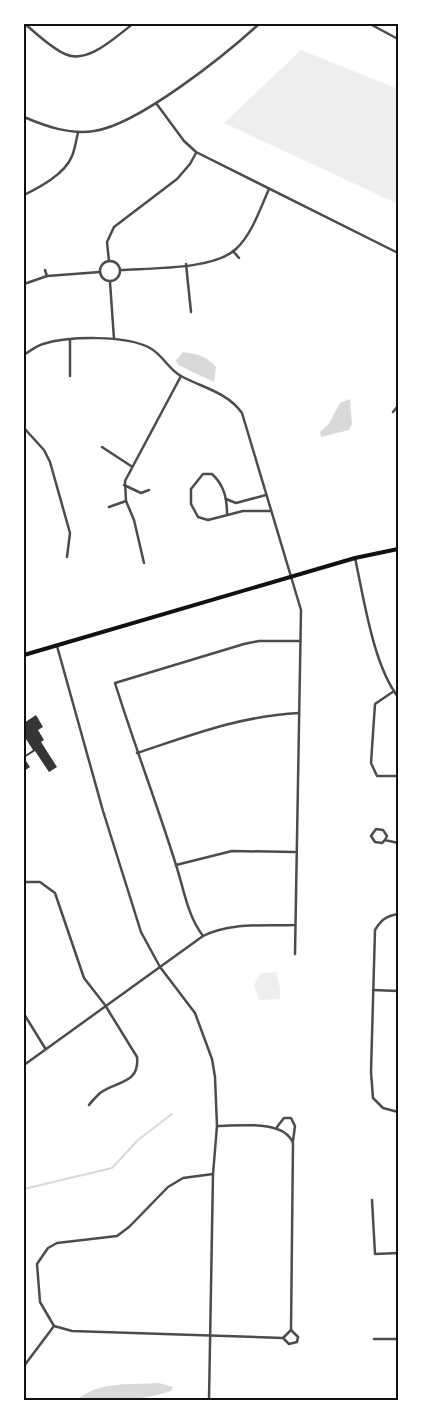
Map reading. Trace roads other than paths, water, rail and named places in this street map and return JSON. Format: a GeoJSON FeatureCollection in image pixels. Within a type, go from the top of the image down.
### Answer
{"type":"FeatureCollection","features":[{"type":"Feature","properties":{"kind":"main road"},"geometry":{"type":"LineString","coordinates":[[24,655],[290,576],[355,558],[398,549]]}},
{"type":"Feature","properties":{"kind":"street"},"geometry":{"type":"LineString","coordinates":[[25,24],[66,55],[76,57],[96,50],[133,24]]}},
{"type":"Feature","properties":{"kind":"street"},"geometry":{"type":"LineString","coordinates":[[24,117],[41,124],[78,133],[109,128],[156,103],[240,41],[259,24]]}},
{"type":"Feature","properties":{"kind":"street"},"geometry":{"type":"LineString","coordinates":[[370,24],[398,39]]}},
{"type":"Feature","properties":{"kind":"street"},"geometry":{"type":"LineString","coordinates":[[156,103],[184,141],[196,152],[398,253]]}},
{"type":"Feature","properties":{"kind":"street"},"geometry":{"type":"LineString","coordinates":[[24,195],[36,190],[66,167],[73,155],[78,133]]}},
{"type":"Feature","properties":{"kind":"street"},"geometry":{"type":"LineString","coordinates":[[109,261],[106,242],[114,227],[177,179],[190,164],[196,152]]}},
{"type":"Feature","properties":{"kind":"street"},"geometry":{"type":"LineString","coordinates":[[120,270],[219,260],[233,251],[249,232],[270,189]]}},
{"type":"Feature","properties":{"kind":"street"},"geometry":{"type":"LineString","coordinates":[[233,251],[239,258]]}},
{"type":"Feature","properties":{"kind":"street"},"geometry":{"type":"LineString","coordinates":[[109,261],[115,262],[120,270],[118,278],[110,282],[103,279],[100,272],[102,265],[109,261]]}},
{"type":"Feature","properties":{"kind":"street"},"geometry":{"type":"LineString","coordinates":[[186,264],[192,312]]}},
{"type":"Feature","properties":{"kind":"street"},"geometry":{"type":"LineString","coordinates":[[46,270],[47,276]]}},
{"type":"Feature","properties":{"kind":"street"},"geometry":{"type":"LineString","coordinates":[[24,284],[47,276],[100,272]]}},
{"type":"Feature","properties":{"kind":"street"},"geometry":{"type":"LineString","coordinates":[[110,282],[114,339]]}},
{"type":"Feature","properties":{"kind":"street"},"geometry":{"type":"LineString","coordinates":[[24,356],[43,344],[70,340],[114,339],[137,343],[158,352],[173,371],[181,376],[228,398],[242,414],[301,610],[295,852],[295,954]]}},
{"type":"Feature","properties":{"kind":"street"},"geometry":{"type":"LineString","coordinates":[[70,340],[70,376]]}},
{"type":"Feature","properties":{"kind":"street"},"geometry":{"type":"LineString","coordinates":[[144,563],[134,520],[126,501],[124,485],[131,466],[181,376]]}},
{"type":"Feature","properties":{"kind":"street"},"geometry":{"type":"LineString","coordinates":[[393,412],[398,406]]}},
{"type":"Feature","properties":{"kind":"street"},"geometry":{"type":"LineString","coordinates":[[24,428],[44,450],[50,462],[70,533],[67,557]]}},
{"type":"Feature","properties":{"kind":"street"},"geometry":{"type":"LineString","coordinates":[[102,447],[131,466]]}},
{"type":"Feature","properties":{"kind":"street"},"geometry":{"type":"LineString","coordinates":[[227,514],[226,499],[222,486],[212,474],[203,474],[191,489],[191,504],[198,517],[208,520],[243,511],[271,512]]}},
{"type":"Feature","properties":{"kind":"street"},"geometry":{"type":"LineString","coordinates":[[124,485],[141,492],[149,490]]}},
{"type":"Feature","properties":{"kind":"street"},"geometry":{"type":"LineString","coordinates":[[226,499],[236,503],[266,495]]}},
{"type":"Feature","properties":{"kind":"street"},"geometry":{"type":"LineString","coordinates":[[109,507],[126,501]]}},
{"type":"Feature","properties":{"kind":"street"},"geometry":{"type":"LineString","coordinates":[[355,558],[373,638],[398,697]]}},
{"type":"Feature","properties":{"kind":"street"},"geometry":{"type":"LineString","coordinates":[[203,936],[194,925],[176,865],[115,683],[244,644],[259,641],[300,641]]}},
{"type":"Feature","properties":{"kind":"street"},"geometry":{"type":"LineString","coordinates":[[57,646],[138,922],[160,967],[195,1013],[212,1059],[215,1077],[217,1126],[213,1174],[209,1400]]}},
{"type":"Feature","properties":{"kind":"street"},"geometry":{"type":"LineString","coordinates":[[394,691],[375,704],[371,763],[376,776],[398,776]]}},
{"type":"Feature","properties":{"kind":"street"},"geometry":{"type":"LineString","coordinates":[[137,753],[239,720],[265,715],[298,713]]}},
{"type":"Feature","properties":{"kind":"street"},"geometry":{"type":"LineString","coordinates":[[385,840],[387,836],[383,830],[376,829],[371,836],[375,842],[382,843],[385,840],[398,843]]}},
{"type":"Feature","properties":{"kind":"street"},"geometry":{"type":"LineString","coordinates":[[176,865],[232,851],[295,852]]}},
{"type":"Feature","properties":{"kind":"street"},"geometry":{"type":"LineString","coordinates":[[24,882],[40,882],[56,893],[84,978],[133,1047],[138,1065],[130,1078],[101,1093],[88,1105]]}},
{"type":"Feature","properties":{"kind":"street"},"geometry":{"type":"LineString","coordinates":[[398,914],[390,915],[381,921],[375,930],[371,1072],[374,1098],[383,1108],[398,1112]]}},
{"type":"Feature","properties":{"kind":"street"},"geometry":{"type":"LineString","coordinates":[[24,1064],[203,936],[216,930],[237,926],[294,925]]}},
{"type":"Feature","properties":{"kind":"street"},"geometry":{"type":"LineString","coordinates":[[373,990],[398,991]]}},
{"type":"Feature","properties":{"kind":"street"},"geometry":{"type":"LineString","coordinates":[[24,1014],[45,1048]]}},
{"type":"Feature","properties":{"kind":"street"},"geometry":{"type":"LineString","coordinates":[[277,1127],[284,1118],[291,1118],[295,1126],[293,1143],[292,1330],[298,1337],[297,1342],[289,1344],[283,1338]]}},
{"type":"Feature","properties":{"kind":"street"},"geometry":{"type":"LineString","coordinates":[[217,1126],[277,1127],[290,1135],[293,1143]]}},
{"type":"Feature","properties":{"kind":"street"},"geometry":{"type":"LineString","coordinates":[[213,1174],[183,1178],[168,1187],[129,1227],[117,1236],[56,1243],[48,1248],[37,1264],[40,1302],[54,1326],[72,1331],[209,1334],[283,1338],[292,1330]]}},
{"type":"Feature","properties":{"kind":"street"},"geometry":{"type":"LineString","coordinates":[[372,1200],[375,1254],[398,1253]]}},
{"type":"Feature","properties":{"kind":"street"},"geometry":{"type":"LineString","coordinates":[[24,1366],[54,1326]]}},
{"type":"Feature","properties":{"kind":"street"},"geometry":{"type":"LineString","coordinates":[[374,1339],[398,1340]]}},
{"type":"Feature","properties":{"kind":"waterway"},"geometry":{"type":"LineString","coordinates":[[24,1189],[112,1168],[138,1140],[172,1114]]}}]}
